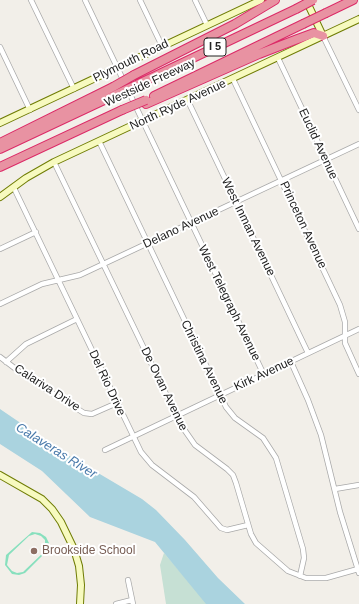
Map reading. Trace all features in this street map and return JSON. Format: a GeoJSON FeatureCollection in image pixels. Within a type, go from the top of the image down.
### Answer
{"type":"FeatureCollection","features":[{"type":"Feature","properties":{"kind":"highway"},"geometry":{"type":"LineString","coordinates":[[0,142],[114,91],[134,75],[235,24],[275,0]]}},
{"type":"Feature","properties":{"kind":"highway","name":"Westside Freeway"},"geometry":{"type":"LineString","coordinates":[[0,149],[114,91],[134,86],[313,0]]}},
{"type":"Feature","properties":{"kind":"highway","name":"Westside Freeway"},"geometry":{"type":"LineString","coordinates":[[146,102],[232,57],[353,0]]}},
{"type":"Feature","properties":{"kind":"highway"},"geometry":{"type":"LineString","coordinates":[[0,167],[59,138],[86,130],[146,102],[295,40],[314,33],[323,36]]}},
{"type":"Feature","properties":{"kind":"street"},"geometry":{"type":"LineString","coordinates":[[31,0],[74,89]]}},
{"type":"Feature","properties":{"kind":"street","name":"West Telegraph Avenue"},"geometry":{"type":"LineString","coordinates":[[85,0],[264,374]]}},
{"type":"Feature","properties":{"kind":"street"},"geometry":{"type":"LineString","coordinates":[[140,0],[162,46]]}},
{"type":"Feature","properties":{"kind":"street"},"geometry":{"type":"LineString","coordinates":[[195,0],[207,25]]}},
{"type":"Feature","properties":{"kind":"street","name":"Plymouth Road"},"geometry":{"type":"LineString","coordinates":[[0,123],[207,25],[251,2],[261,0]]}},
{"type":"Feature","properties":{"kind":"street"},"geometry":{"type":"LineString","coordinates":[[306,0],[359,110]]}},
{"type":"Feature","properties":{"kind":"street","name":"North Ryde Avenue"},"geometry":{"type":"LineString","coordinates":[[0,197],[26,178],[54,162],[188,101],[359,19]]}},
{"type":"Feature","properties":{"kind":"street"},"geometry":{"type":"LineString","coordinates":[[0,46],[30,110]]}},
{"type":"Feature","properties":{"kind":"street","name":"Euclid Avenue"},"geometry":{"type":"LineString","coordinates":[[278,58],[359,229]]}},
{"type":"Feature","properties":{"kind":"street","name":"Princeton Avenue"},"geometry":{"type":"LineString","coordinates":[[233,79],[340,305],[345,322],[345,343],[359,374]]}},
{"type":"Feature","properties":{"kind":"street","name":"West Inman Avenue"},"geometry":{"type":"LineString","coordinates":[[188,101],[308,353]]}},
{"type":"Feature","properties":{"kind":"street","name":"Christina Avenue"},"geometry":{"type":"LineString","coordinates":[[99,141],[220,395],[231,415],[263,438],[276,458],[303,549],[304,558],[300,576]]}},
{"type":"Feature","properties":{"kind":"street","name":"Delano Avenue"},"geometry":{"type":"LineString","coordinates":[[0,304],[42,284],[80,275],[359,144]]}},
{"type":"Feature","properties":{"kind":"street","name":"De Ovan Avenue"},"geometry":{"type":"LineString","coordinates":[[54,162],[176,416],[187,435],[195,444],[227,468],[233,475],[251,534],[259,547],[288,571],[300,576],[318,579],[358,571]]}},
{"type":"Feature","properties":{"kind":"street","name":"Del Rio Drive"},"geometry":{"type":"LineString","coordinates":[[14,188],[141,452],[152,465],[194,497],[221,528],[227,530],[248,524]]}},
{"type":"Feature","properties":{"kind":"street"},"geometry":{"type":"LineString","coordinates":[[0,249],[36,232]]}},
{"type":"Feature","properties":{"kind":"street"},"geometry":{"type":"LineString","coordinates":[[6,362],[26,344],[77,319]]}},
{"type":"Feature","properties":{"kind":"street","name":"Kirk Avenue"},"geometry":{"type":"LineString","coordinates":[[105,450],[359,329]]}},
{"type":"Feature","properties":{"kind":"street","name":"Calariva Drive"},"geometry":{"type":"LineString","coordinates":[[0,357],[42,387],[87,414],[92,414],[117,403]]}},
{"type":"Feature","properties":{"kind":"street"},"geometry":{"type":"LineString","coordinates":[[291,362],[319,430],[358,571]]}},
{"type":"Feature","properties":{"kind":"street"},"geometry":{"type":"LineString","coordinates":[[0,475],[42,499],[59,519],[74,549],[79,566],[81,585],[80,604]]}},
{"type":"Feature","properties":{"kind":"street"},"geometry":{"type":"LineString","coordinates":[[335,489],[359,485]]}},
{"type":"Feature","properties":{"kind":"street"},"geometry":{"type":"LineString","coordinates":[[116,604],[133,602],[128,580]]}},
{"type":"Feature","properties":{"kind":"green space"},"geometry":{"type":"Polygon","coordinates":[[[32,532],[40,533],[46,537],[49,543],[47,551],[25,573],[19,575],[12,574],[5,565],[6,555],[32,532]],[[35,534],[29,536],[9,555],[7,565],[12,571],[17,573],[23,572],[45,551],[45,540],[41,536],[35,534]]]}},
{"type":"Feature","properties":{"kind":"green space"},"geometry":{"type":"Polygon","coordinates":[[[164,553],[208,604],[166,604],[160,565],[164,553]]]}},
{"type":"Feature","properties":{"kind":"water","name":"Calaveras River"},"geometry":{"type":"Polygon","coordinates":[[[0,409],[66,454],[142,499],[156,510],[185,540],[218,578],[245,604],[206,604],[155,542],[90,517],[42,471],[0,444],[0,409]]]}},
{"type":"Feature","properties":{"kind":"place","name":"Brookside School"},"geometry":{"type":"Point","coordinates":[34,551]}}]}
